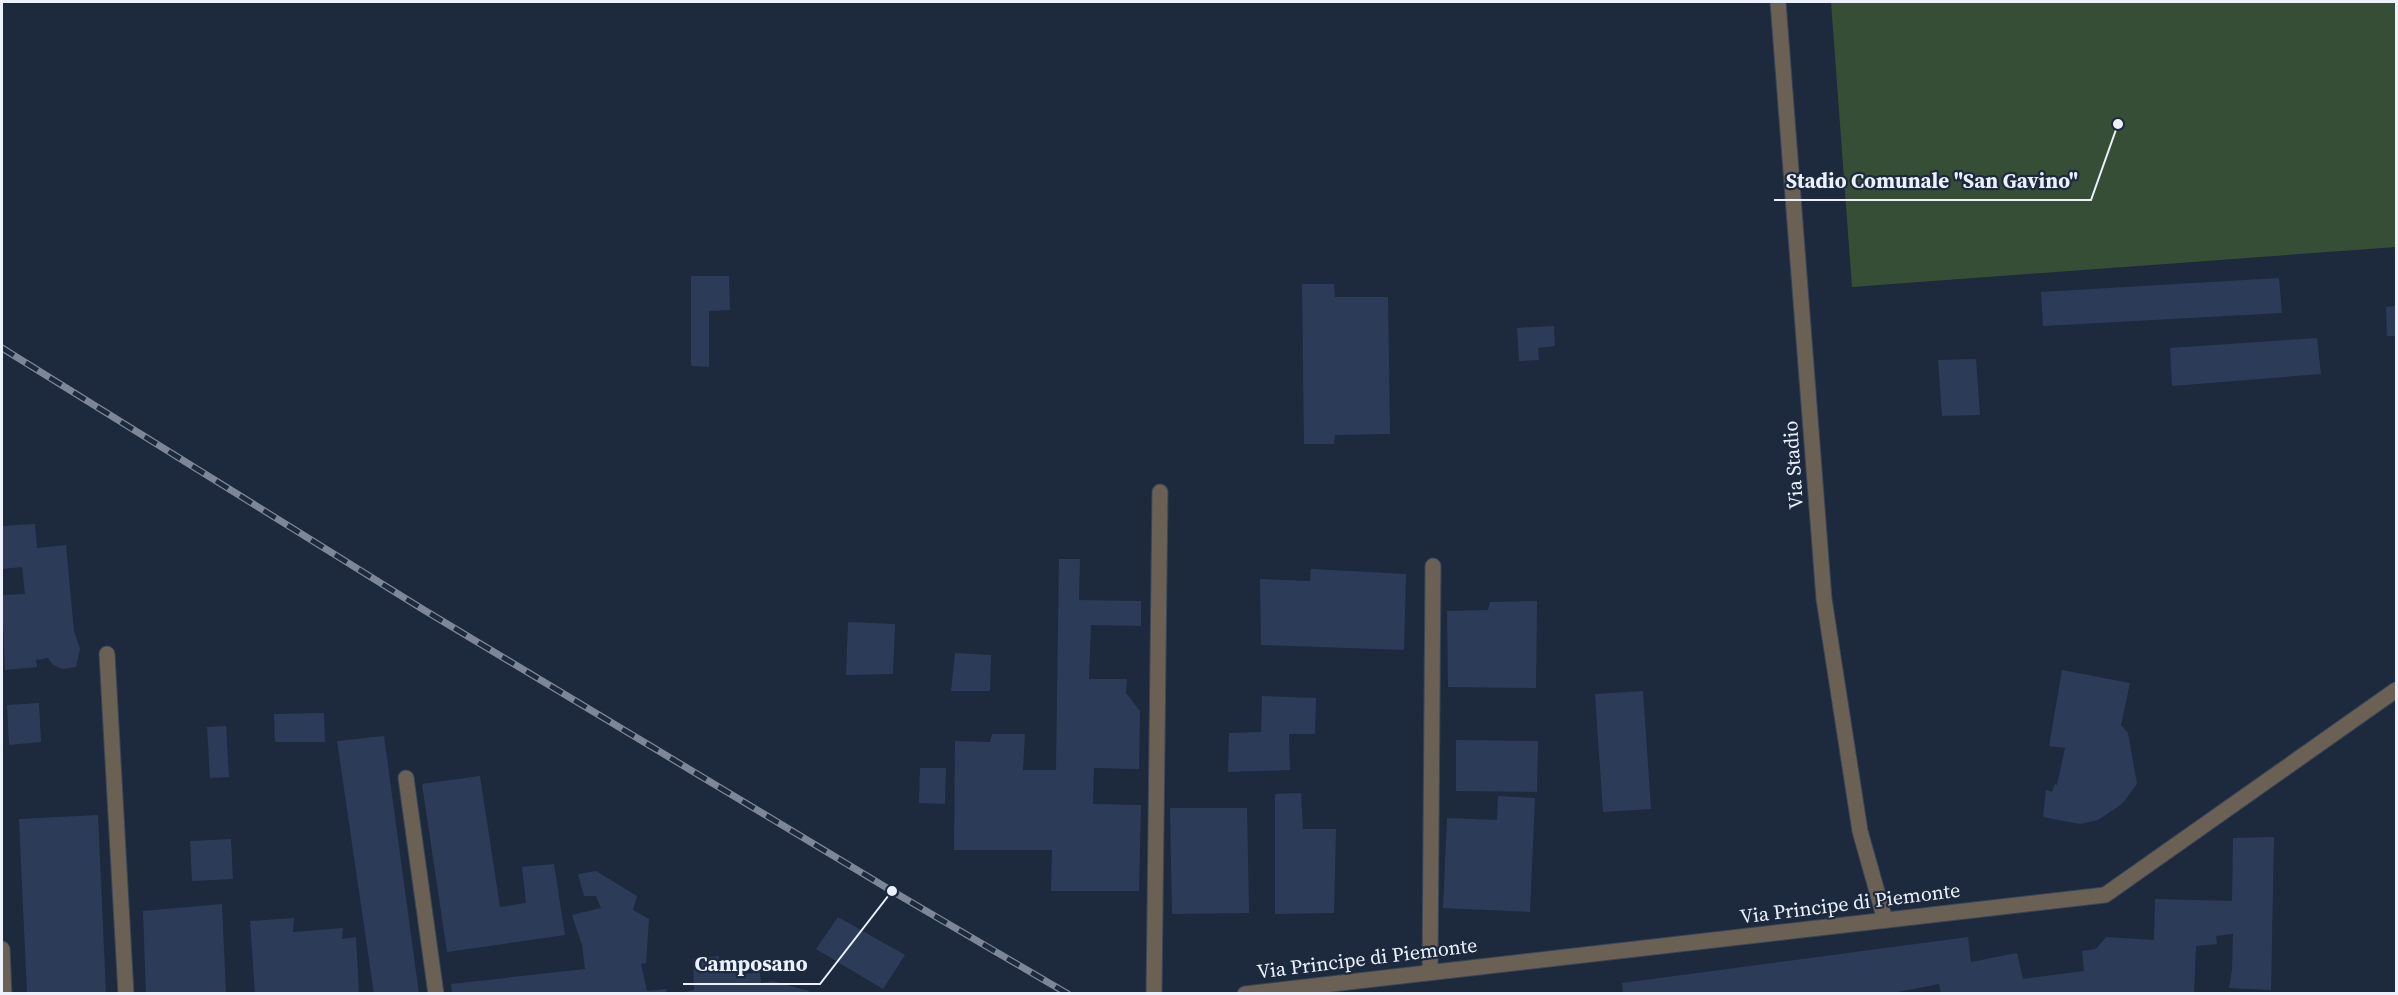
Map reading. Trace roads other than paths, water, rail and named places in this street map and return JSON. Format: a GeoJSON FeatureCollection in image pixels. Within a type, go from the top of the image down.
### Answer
{"type":"FeatureCollection","features":[{"type":"Feature","properties":{"kind":"street","name":"Via Stadio"},"geometry":{"type":"LineString","coordinates":[[1778,2],[1824,598],[1860,831],[1885,920]]}},
{"type":"Feature","properties":{"kind":"street"},"geometry":{"type":"LineString","coordinates":[[1154,993],[1160,492]]}},
{"type":"Feature","properties":{"kind":"street"},"geometry":{"type":"LineString","coordinates":[[1430,972],[1433,566]]}},
{"type":"Feature","properties":{"kind":"street"},"geometry":{"type":"LineString","coordinates":[[106,654],[126,993]]}},
{"type":"Feature","properties":{"kind":"street","name":"Via Principe di Piemonte"},"geometry":{"type":"LineString","coordinates":[[1245,993],[2105,895],[2397,690]]}},
{"type":"Feature","properties":{"kind":"street"},"geometry":{"type":"LineString","coordinates":[[406,778],[436,993]]}},
{"type":"Feature","properties":{"kind":"street"},"geometry":{"type":"LineString","coordinates":[[2,949],[4,993]]}},
{"type":"Feature","properties":{"kind":"railway"},"geometry":{"type":"LineString","coordinates":[[2,348],[424,610],[1068,994]]}},
{"type":"Feature","properties":{"kind":"place","name":"Stadio Comunale \"San Gavino\""},"geometry":{"type":"Point","coordinates":[2118,124]}},
{"type":"Feature","properties":{"kind":"place","name":"Camposano"},"geometry":{"type":"Point","coordinates":[892,891]}}]}
